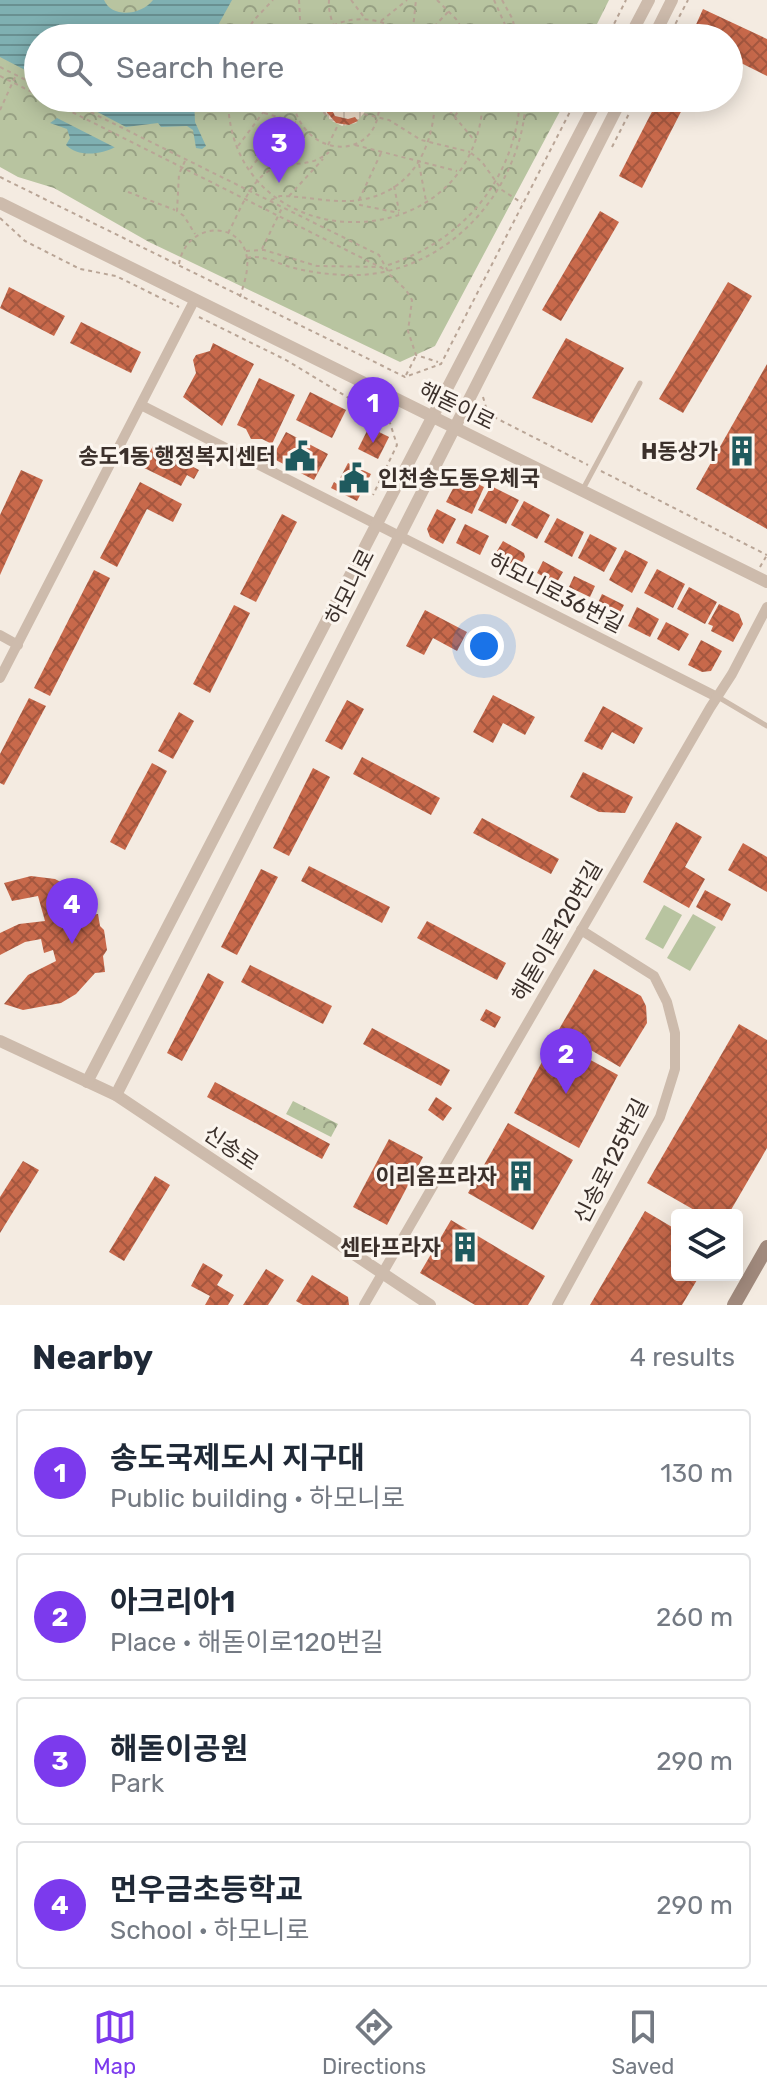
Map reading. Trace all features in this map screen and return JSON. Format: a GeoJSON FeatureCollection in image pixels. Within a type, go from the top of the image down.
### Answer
{"type":"FeatureCollection","features":[{"type":"Feature","properties":{"kind":"main road"},"geometry":{"type":"LineString","coordinates":[[734,1305],[767,1247]]}},
{"type":"Feature","properties":{"kind":"street"},"geometry":{"type":"LineString","coordinates":[[636,24],[649,0]]}},
{"type":"Feature","properties":{"kind":"street"},"geometry":{"type":"LineString","coordinates":[[660,24],[672,0]]}},
{"type":"Feature","properties":{"kind":"street","name":"하모니로"},"geometry":{"type":"LineString","coordinates":[[87,1082],[591,112]]}},
{"type":"Feature","properties":{"kind":"street","name":"하모니로"},"geometry":{"type":"LineString","coordinates":[[116,1095],[615,112]]}},
{"type":"Feature","properties":{"kind":"street","name":"해돋이로"},"geometry":{"type":"LineString","coordinates":[[0,203],[191,306],[432,415],[767,582]]}},
{"type":"Feature","properties":{"kind":"street"},"geometry":{"type":"LineString","coordinates":[[0,678],[191,306]]}},
{"type":"Feature","properties":{"kind":"street","name":"하모니로36번길"},"geometry":{"type":"LineString","coordinates":[[141,405],[717,697]]}},
{"type":"Feature","properties":{"kind":"street","name":"해돋이로120번길"},"geometry":{"type":"LineString","coordinates":[[364,1305],[767,607]]}},
{"type":"Feature","properties":{"kind":"street"},"geometry":{"type":"LineString","coordinates":[[0,635],[18,645]]}},
{"type":"Feature","properties":{"kind":"street","name":"신송로125번길"},"geometry":{"type":"LineString","coordinates":[[557,1305],[660,1117],[675,1069],[675,1033],[667,1002],[654,976],[581,930]]}},
{"type":"Feature","properties":{"kind":"street","name":"신송로"},"geometry":{"type":"LineString","coordinates":[[0,1041],[116,1095],[430,1305]]}},
{"type":"Feature","properties":{"kind":"lane"},"geometry":{"type":"LineString","coordinates":[[582,490],[640,383]]}},
{"type":"Feature","properties":{"kind":"lane"},"geometry":{"type":"LineString","coordinates":[[717,697],[767,726]]}},
{"type":"Feature","properties":{"kind":"path"},"geometry":{"type":"LineString","coordinates":[[251,24],[273,0]]}},
{"type":"Feature","properties":{"kind":"path"},"geometry":{"type":"LineString","coordinates":[[299,0],[301,24]]}},
{"type":"Feature","properties":{"kind":"path"},"geometry":{"type":"LineString","coordinates":[[329,0],[334,24],[365,18],[386,24]]}},
{"type":"Feature","properties":{"kind":"path"},"geometry":{"type":"LineString","coordinates":[[351,0],[365,18]]}},
{"type":"Feature","properties":{"kind":"path"},"geometry":{"type":"LineString","coordinates":[[381,21],[407,0]]}},
{"type":"Feature","properties":{"kind":"path"},"geometry":{"type":"LineString","coordinates":[[412,24],[416,0]]}},
{"type":"Feature","properties":{"kind":"path"},"geometry":{"type":"LineString","coordinates":[[437,0],[458,24]]}},
{"type":"Feature","properties":{"kind":"path"},"geometry":{"type":"LineString","coordinates":[[494,0],[505,24]]}},
{"type":"Feature","properties":{"kind":"path"},"geometry":{"type":"LineString","coordinates":[[502,0],[514,24]]}},
{"type":"Feature","properties":{"kind":"path"},"geometry":{"type":"LineString","coordinates":[[614,24],[626,0]]}},
{"type":"Feature","properties":{"kind":"path"},"geometry":{"type":"LineString","coordinates":[[675,24],[688,0]]}},
{"type":"Feature","properties":{"kind":"path"},"geometry":{"type":"LineString","coordinates":[[436,24],[449,11]]}},
{"type":"Feature","properties":{"kind":"path"},"geometry":{"type":"LineString","coordinates":[[0,67],[24,79]]}},
{"type":"Feature","properties":{"kind":"path"},"geometry":{"type":"LineString","coordinates":[[0,110],[16,75]]}},
{"type":"Feature","properties":{"kind":"path"},"geometry":{"type":"LineString","coordinates":[[0,76],[24,88]]}},
{"type":"Feature","properties":{"kind":"path"},"geometry":{"type":"LineString","coordinates":[[72,112],[388,271],[412,300],[408,331],[416,355],[405,377]]}},
{"type":"Feature","properties":{"kind":"path"},"geometry":{"type":"LineString","coordinates":[[90,112],[379,255],[388,271]]}},
{"type":"Feature","properties":{"kind":"path"},"geometry":{"type":"LineString","coordinates":[[230,112],[238,147],[250,169],[276,197],[297,211],[332,222],[369,223],[426,203],[458,171],[470,152],[482,112]]}},
{"type":"Feature","properties":{"kind":"path"},"geometry":{"type":"LineString","coordinates":[[296,112],[298,122],[308,134],[328,145],[355,144],[418,163],[458,171]]}},
{"type":"Feature","properties":{"kind":"path"},"geometry":{"type":"LineString","coordinates":[[324,112],[328,117]]}},
{"type":"Feature","properties":{"kind":"path"},"geometry":{"type":"LineString","coordinates":[[355,144],[368,135],[379,112]]}},
{"type":"Feature","properties":{"kind":"path"},"geometry":{"type":"LineString","coordinates":[[270,201],[276,197],[359,200],[373,197],[394,185],[418,163],[429,142],[434,112]]}},
{"type":"Feature","properties":{"kind":"path"},"geometry":{"type":"LineString","coordinates":[[450,112],[475,141]]}},
{"type":"Feature","properties":{"kind":"path"},"geometry":{"type":"LineString","coordinates":[[454,116],[457,112]]}},
{"type":"Feature","properties":{"kind":"path"},"geometry":{"type":"LineString","coordinates":[[246,251],[262,250],[317,266],[381,267],[442,240],[475,210],[496,183],[516,132],[518,112]]}},
{"type":"Feature","properties":{"kind":"path"},"geometry":{"type":"LineString","coordinates":[[247,258],[261,257],[297,269],[327,274],[354,275],[388,271],[427,256],[458,237],[500,188],[518,147],[524,112]]}},
{"type":"Feature","properties":{"kind":"path"},"geometry":{"type":"LineString","coordinates":[[0,177],[405,377],[441,364],[570,112]]}},
{"type":"Feature","properties":{"kind":"path"},"geometry":{"type":"LineString","coordinates":[[238,147],[263,113],[298,122]]}},
{"type":"Feature","properties":{"kind":"path"},"geometry":{"type":"LineString","coordinates":[[364,114],[393,122],[417,138],[470,152],[482,162],[500,188],[522,203]]}},
{"type":"Feature","properties":{"kind":"path"},"geometry":{"type":"LineString","coordinates":[[250,169],[288,120]]}},
{"type":"Feature","properties":{"kind":"path"},"geometry":{"type":"LineString","coordinates":[[328,145],[338,125]]}},
{"type":"Feature","properties":{"kind":"path"},"geometry":{"type":"LineString","coordinates":[[288,197],[334,146]]}},
{"type":"Feature","properties":{"kind":"path"},"geometry":{"type":"LineString","coordinates":[[227,234],[258,180],[274,168],[309,164],[329,152]]}},
{"type":"Feature","properties":{"kind":"path"},"geometry":{"type":"LineString","coordinates":[[381,153],[359,200],[361,206],[400,214]]}},
{"type":"Feature","properties":{"kind":"path"},"geometry":{"type":"LineString","coordinates":[[177,211],[177,189],[186,159]]}},
{"type":"Feature","properties":{"kind":"path"},"geometry":{"type":"LineString","coordinates":[[418,163],[426,203]]}},
{"type":"Feature","properties":{"kind":"path"},"geometry":{"type":"LineString","coordinates":[[394,185],[400,214]]}},
{"type":"Feature","properties":{"kind":"path"},"geometry":{"type":"LineString","coordinates":[[128,192],[177,211],[184,216],[195,235]]}},
{"type":"Feature","properties":{"kind":"path"},"geometry":{"type":"LineString","coordinates":[[262,250],[282,207]]}},
{"type":"Feature","properties":{"kind":"path"},"geometry":{"type":"LineString","coordinates":[[0,218],[25,241],[80,269],[116,276],[191,306],[390,423],[397,445],[373,495]]}},
{"type":"Feature","properties":{"kind":"path"},"geometry":{"type":"LineString","coordinates":[[178,265],[181,251],[195,235],[212,231],[234,237],[246,251],[247,258],[240,297]]}},
{"type":"Feature","properties":{"kind":"path"},"geometry":{"type":"LineString","coordinates":[[416,355],[441,364]]}},
{"type":"Feature","properties":{"kind":"path"},"geometry":{"type":"LineString","coordinates":[[488,414],[581,461]]}},
{"type":"Feature","properties":{"kind":"path"},"geometry":{"type":"LineString","coordinates":[[603,472],[766,556]]}},
{"type":"Feature","properties":{"kind":"green space"},"geometry":{"type":"Polygon","coordinates":[[[0,0],[609,0],[597,24],[24,24],[24,112],[560,112],[435,346],[400,362],[149,242],[54,188],[18,177],[0,167],[0,0]]]}},
{"type":"Feature","properties":{"kind":"green space"},"geometry":{"type":"Polygon","coordinates":[[[664,905],[682,915],[663,949],[645,939],[664,905]]]}},
{"type":"Feature","properties":{"kind":"green space"},"geometry":{"type":"Polygon","coordinates":[[[693,914],[716,927],[690,971],[667,958],[693,914]]]}},
{"type":"Feature","properties":{"kind":"green space"},"geometry":{"type":"Polygon","coordinates":[[[293,1101],[338,1124],[331,1137],[286,1114],[293,1101]]]}},
{"type":"Feature","properties":{"kind":"shaded area"},"geometry":{"type":"Polygon","coordinates":[[[365,112],[356,123],[342,126],[326,114],[365,112]]]}},
{"type":"Feature","properties":{"kind":"water"},"geometry":{"type":"Polygon","coordinates":[[[0,0],[104,0],[113,10],[127,13],[142,9],[153,0],[232,0],[219,24],[24,24],[24,69],[0,57],[0,0]]]}},
{"type":"Feature","properties":{"kind":"water"},"geometry":{"type":"Polygon","coordinates":[[[98,112],[195,112],[195,122],[206,146],[196,148],[193,130],[187,126],[161,127],[158,123],[126,127],[98,112]]]}},
{"type":"Feature","properties":{"kind":"water"},"geometry":{"type":"Polygon","coordinates":[[[57,118],[115,147],[89,154],[76,152],[66,145],[70,138],[67,129],[50,123],[57,118]]]}},
{"type":"Feature","properties":{"kind":"building"},"geometry":{"type":"Polygon","coordinates":[[[703,9],[735,24],[696,24],[703,9]]]}},
{"type":"Feature","properties":{"kind":"building"},"geometry":{"type":"Polygon","coordinates":[[[743,28],[767,39],[767,76],[743,64],[743,28]]]}},
{"type":"Feature","properties":{"kind":"building"},"geometry":{"type":"Polygon","coordinates":[[[327,112],[348,119],[355,117],[358,121],[349,125],[336,123],[327,112]]]}},
{"type":"Feature","properties":{"kind":"building"},"geometry":{"type":"Polygon","coordinates":[[[652,112],[681,112],[642,188],[619,176],[652,112]]]}},
{"type":"Feature","properties":{"kind":"building"},"geometry":{"type":"Polygon","coordinates":[[[600,211],[619,222],[561,321],[542,310],[600,211]]]}},
{"type":"Feature","properties":{"kind":"building"},"geometry":{"type":"Polygon","coordinates":[[[728,282],[752,296],[683,413],[659,399],[728,282]]]}},
{"type":"Feature","properties":{"kind":"building"},"geometry":{"type":"Polygon","coordinates":[[[9,287],[65,316],[54,336],[0,308],[9,287]]]}},
{"type":"Feature","properties":{"kind":"building"},"geometry":{"type":"Polygon","coordinates":[[[81,322],[141,352],[131,373],[70,343],[81,322]]]}},
{"type":"Feature","properties":{"kind":"building"},"geometry":{"type":"Polygon","coordinates":[[[566,338],[624,368],[592,423],[532,398],[566,338]]]}},
{"type":"Feature","properties":{"kind":"building"},"geometry":{"type":"Polygon","coordinates":[[[213,343],[254,364],[222,426],[183,397],[196,373],[193,360],[196,355],[210,351],[213,343]]]}},
{"type":"Feature","properties":{"kind":"building","name":"H동상가"},"geometry":{"type":"Polygon","coordinates":[[[767,364],[767,529],[696,489],[767,364]]]}},
{"type":"Feature","properties":{"kind":"building"},"geometry":{"type":"Polygon","coordinates":[[[259,378],[295,395],[272,444],[262,439],[251,439],[246,429],[237,425],[259,378]]]}},
{"type":"Feature","properties":{"kind":"building"},"geometry":{"type":"Polygon","coordinates":[[[310,392],[346,410],[332,438],[296,420],[310,392]]]}},
{"type":"Feature","properties":{"kind":"building"},"geometry":{"type":"Polygon","coordinates":[[[369,427],[389,437],[378,459],[358,449],[369,427]]]}},
{"type":"Feature","properties":{"kind":"building","name":"송도1동 행정복지센터"},"geometry":{"type":"Polygon","coordinates":[[[286,432],[328,454],[314,480],[272,458],[286,432]]]}},
{"type":"Feature","properties":{"kind":"building"},"geometry":{"type":"Polygon","coordinates":[[[153,446],[199,470],[194,479],[187,475],[181,486],[136,464],[141,455],[149,453],[153,446]]]}},
{"type":"Feature","properties":{"kind":"building","name":"인천송도동우체국"},"geometry":{"type":"Polygon","coordinates":[[[348,463],[371,474],[357,501],[331,488],[334,482],[337,484],[348,463]]]}},
{"type":"Feature","properties":{"kind":"building"},"geometry":{"type":"Polygon","coordinates":[[[21,470],[43,480],[0,575],[0,515],[21,470]]]}},
{"type":"Feature","properties":{"kind":"building"},"geometry":{"type":"Polygon","coordinates":[[[462,476],[484,487],[472,514],[446,502],[462,476]]]}},
{"type":"Feature","properties":{"kind":"building"},"geometry":{"type":"Polygon","coordinates":[[[140,482],[182,504],[173,522],[147,509],[117,567],[100,558],[140,482]]]}},
{"type":"Feature","properties":{"kind":"building"},"geometry":{"type":"Polygon","coordinates":[[[491,486],[519,500],[506,524],[478,510],[491,486]]]}},
{"type":"Feature","properties":{"kind":"building"},"geometry":{"type":"Polygon","coordinates":[[[524,501],[550,515],[537,539],[511,525],[524,501]]]}},
{"type":"Feature","properties":{"kind":"building"},"geometry":{"type":"Polygon","coordinates":[[[437,509],[456,519],[443,544],[430,537],[427,529],[437,509]]]}},
{"type":"Feature","properties":{"kind":"building"},"geometry":{"type":"Polygon","coordinates":[[[282,514],[297,522],[256,602],[240,594],[282,514]]]}},
{"type":"Feature","properties":{"kind":"building"},"geometry":{"type":"Polygon","coordinates":[[[557,518],[584,532],[572,557],[544,542],[557,518]]]}},
{"type":"Feature","properties":{"kind":"building"},"geometry":{"type":"Polygon","coordinates":[[[465,524],[489,536],[480,555],[456,543],[465,524]]]}},
{"type":"Feature","properties":{"kind":"building"},"geometry":{"type":"Polygon","coordinates":[[[590,534],[617,548],[604,572],[578,558],[590,534]]]}},
{"type":"Feature","properties":{"kind":"building"},"geometry":{"type":"Polygon","coordinates":[[[503,541],[524,553],[525,557],[515,575],[491,561],[503,541]]]}},
{"type":"Feature","properties":{"kind":"building"},"geometry":{"type":"Polygon","coordinates":[[[625,550],[648,562],[632,593],[609,580],[625,550]]]}},
{"type":"Feature","properties":{"kind":"building"},"geometry":{"type":"Polygon","coordinates":[[[543,561],[563,572],[556,584],[537,573],[543,561]]]}},
{"type":"Feature","properties":{"kind":"building"},"geometry":{"type":"Polygon","coordinates":[[[657,569],[685,584],[673,608],[644,593],[657,569]]]}},
{"type":"Feature","properties":{"kind":"building"},"geometry":{"type":"Polygon","coordinates":[[[94,570],[110,578],[50,696],[34,688],[94,570]]]}},
{"type":"Feature","properties":{"kind":"building"},"geometry":{"type":"Polygon","coordinates":[[[574,576],[595,586],[590,597],[569,587],[574,576]]]}},
{"type":"Feature","properties":{"kind":"building"},"geometry":{"type":"Polygon","coordinates":[[[689,587],[717,602],[705,624],[677,609],[689,587]]]}},
{"type":"Feature","properties":{"kind":"building"},"geometry":{"type":"Polygon","coordinates":[[[602,594],[624,605],[618,616],[597,605],[602,594]]]}},
{"type":"Feature","properties":{"kind":"building"},"geometry":{"type":"Polygon","coordinates":[[[719,604],[739,614],[743,624],[733,642],[711,631],[713,626],[708,624],[719,604]]]}},
{"type":"Feature","properties":{"kind":"building"},"geometry":{"type":"Polygon","coordinates":[[[234,605],[250,613],[210,693],[193,684],[234,605]]]}},
{"type":"Feature","properties":{"kind":"building"},"geometry":{"type":"Polygon","coordinates":[[[637,607],[659,619],[650,637],[628,626],[637,607]]]}},
{"type":"Feature","properties":{"kind":"building"},"geometry":{"type":"Polygon","coordinates":[[[425,610],[467,632],[457,651],[433,638],[424,655],[406,646],[425,610]]]}},
{"type":"Feature","properties":{"kind":"building"},"geometry":{"type":"Polygon","coordinates":[[[666,622],[689,634],[679,651],[657,639],[666,622]]]}},
{"type":"Feature","properties":{"kind":"building"},"geometry":{"type":"Polygon","coordinates":[[[701,640],[722,651],[711,671],[702,672],[688,665],[701,640]]]}},
{"type":"Feature","properties":{"kind":"building"},"geometry":{"type":"Polygon","coordinates":[[[493,695],[535,717],[525,735],[503,723],[493,743],[473,732],[493,695]]]}},
{"type":"Feature","properties":{"kind":"building"},"geometry":{"type":"Polygon","coordinates":[[[29,698],[46,706],[4,785],[0,783],[0,754],[29,698]]]}},
{"type":"Feature","properties":{"kind":"building"},"geometry":{"type":"Polygon","coordinates":[[[347,700],[364,709],[342,750],[325,741],[347,700]]]}},
{"type":"Feature","properties":{"kind":"building"},"geometry":{"type":"Polygon","coordinates":[[[603,706],[643,728],[634,744],[612,732],[602,750],[584,741],[603,706]]]}},
{"type":"Feature","properties":{"kind":"building"},"geometry":{"type":"Polygon","coordinates":[[[179,712],[194,721],[173,759],[158,751],[179,712]]]}},
{"type":"Feature","properties":{"kind":"building"},"geometry":{"type":"Polygon","coordinates":[[[362,757],[440,798],[431,815],[353,774],[362,757]]]}},
{"type":"Feature","properties":{"kind":"building"},"geometry":{"type":"Polygon","coordinates":[[[152,763],[167,771],[125,850],[110,842],[152,763]]]}},
{"type":"Feature","properties":{"kind":"building"},"geometry":{"type":"Polygon","coordinates":[[[313,768],[330,777],[289,856],[273,848],[313,768]]]}},
{"type":"Feature","properties":{"kind":"building"},"geometry":{"type":"Polygon","coordinates":[[[583,772],[633,797],[625,813],[599,812],[570,797],[583,772]]]}},
{"type":"Feature","properties":{"kind":"building"},"geometry":{"type":"Polygon","coordinates":[[[482,818],[559,859],[551,874],[473,833],[482,818]]]}},
{"type":"Feature","properties":{"kind":"building"},"geometry":{"type":"Polygon","coordinates":[[[676,822],[702,837],[685,867],[705,879],[689,908],[643,882],[676,822]]]}},
{"type":"Feature","properties":{"kind":"building"},"geometry":{"type":"Polygon","coordinates":[[[743,843],[767,857],[767,892],[728,870],[743,843]]]}},
{"type":"Feature","properties":{"kind":"building"},"geometry":{"type":"Polygon","coordinates":[[[309,866],[390,907],[382,923],[301,881],[309,866]]]}},
{"type":"Feature","properties":{"kind":"building"},"geometry":{"type":"Polygon","coordinates":[[[261,869],[278,877],[237,955],[221,947],[261,869]]]}},
{"type":"Feature","properties":{"kind":"building"},"geometry":{"type":"Polygon","coordinates":[[[31,876],[55,879],[83,897],[90,907],[78,916],[98,914],[107,950],[103,956],[105,972],[95,973],[76,994],[61,1003],[23,1010],[4,1004],[28,975],[56,961],[53,950],[44,953],[41,939],[25,942],[0,955],[0,933],[19,924],[45,921],[38,896],[12,901],[4,883],[31,876]]]}},
{"type":"Feature","properties":{"kind":"building"},"geometry":{"type":"Polygon","coordinates":[[[705,890],[731,904],[722,921],[696,907],[705,890]]]}},
{"type":"Feature","properties":{"kind":"building"},"geometry":{"type":"Polygon","coordinates":[[[427,921],[506,963],[497,980],[417,938],[427,921]]]}},
{"type":"Feature","properties":{"kind":"building"},"geometry":{"type":"Polygon","coordinates":[[[250,965],[332,1006],[323,1024],[241,982],[250,965]]]}},
{"type":"Feature","properties":{"kind":"building"},"geometry":{"type":"Polygon","coordinates":[[[594,969],[641,996],[646,1006],[647,1023],[620,1067],[558,1031],[594,969]]]}},
{"type":"Feature","properties":{"kind":"building"},"geometry":{"type":"Polygon","coordinates":[[[208,973],[224,982],[182,1061],[167,1053],[208,973]]]}},
{"type":"Feature","properties":{"kind":"building"},"geometry":{"type":"Polygon","coordinates":[[[486,1009],[501,1017],[495,1028],[480,1020],[486,1009]]]}},
{"type":"Feature","properties":{"kind":"building"},"geometry":{"type":"Polygon","coordinates":[[[739,1024],[767,1040],[767,1148],[731,1209],[692,1209],[647,1183],[739,1024]]]}},
{"type":"Feature","properties":{"kind":"building"},"geometry":{"type":"Polygon","coordinates":[[[372,1028],[450,1070],[441,1086],[363,1044],[372,1028]]]}},
{"type":"Feature","properties":{"kind":"building"},"geometry":{"type":"Polygon","coordinates":[[[554,1040],[618,1075],[579,1148],[514,1113],[554,1040]]]}},
{"type":"Feature","properties":{"kind":"building"},"geometry":{"type":"Polygon","coordinates":[[[215,1082],[330,1144],[322,1159],[207,1097],[215,1082]]]}},
{"type":"Feature","properties":{"kind":"building"},"geometry":{"type":"Polygon","coordinates":[[[436,1097],[452,1108],[443,1121],[428,1110],[436,1097]]]}},
{"type":"Feature","properties":{"kind":"building","name":"이리옴프라자"},"geometry":{"type":"Polygon","coordinates":[[[508,1123],[573,1160],[533,1230],[468,1193],[508,1123]]]}},
{"type":"Feature","properties":{"kind":"building"},"geometry":{"type":"Polygon","coordinates":[[[389,1139],[423,1157],[387,1225],[353,1207],[389,1139]]]}},
{"type":"Feature","properties":{"kind":"building"},"geometry":{"type":"Polygon","coordinates":[[[23,1161],[39,1170],[0,1233],[0,1197],[23,1161]]]}},
{"type":"Feature","properties":{"kind":"building"},"geometry":{"type":"Polygon","coordinates":[[[155,1176],[170,1185],[124,1261],[109,1252],[155,1176]]]}},
{"type":"Feature","properties":{"kind":"building"},"geometry":{"type":"Polygon","coordinates":[[[645,1211],[671,1226],[671,1281],[696,1281],[682,1305],[590,1305],[645,1211]]]}},
{"type":"Feature","properties":{"kind":"building","name":"센타프라자"},"geometry":{"type":"Polygon","coordinates":[[[451,1220],[545,1276],[528,1305],[475,1305],[420,1273],[451,1220]]]}},
{"type":"Feature","properties":{"kind":"building"},"geometry":{"type":"Polygon","coordinates":[[[203,1263],[223,1275],[217,1285],[234,1295],[228,1305],[205,1305],[210,1296],[191,1286],[203,1263]]]}},
{"type":"Feature","properties":{"kind":"building"},"geometry":{"type":"Polygon","coordinates":[[[266,1269],[284,1280],[268,1305],[243,1305],[266,1269]]]}},
{"type":"Feature","properties":{"kind":"building"},"geometry":{"type":"Polygon","coordinates":[[[312,1275],[348,1297],[349,1305],[303,1305],[296,1301],[312,1275]]]}},
{"type":"Feature","properties":{"kind":"place","name":"해돋이공원"},"geometry":{"type":"Point","coordinates":[279,183]}},
{"type":"Feature","properties":{"kind":"place","name":"송도국제도시 지구대"},"geometry":{"type":"Point","coordinates":[373,443]}},
{"type":"Feature","properties":{"kind":"place","name":"H동상가"},"geometry":{"type":"Point","coordinates":[742,451]}},
{"type":"Feature","properties":{"kind":"place","name":"송도1동 행정복지센터"},"geometry":{"type":"Point","coordinates":[300,456]}},
{"type":"Feature","properties":{"kind":"place","name":"인천송도동우체국"},"geometry":{"type":"Point","coordinates":[354,478]}},
{"type":"Feature","properties":{"kind":"place","name":"먼우금초등학교"},"geometry":{"type":"Point","coordinates":[72,944]}},
{"type":"Feature","properties":{"kind":"place","name":"아크리아1"},"geometry":{"type":"Point","coordinates":[566,1094]}},
{"type":"Feature","properties":{"kind":"place","name":"이리옴프라자"},"geometry":{"type":"Point","coordinates":[521,1176]}},
{"type":"Feature","properties":{"kind":"place","name":"센타프라자"},"geometry":{"type":"Point","coordinates":[465,1247]}}]}
